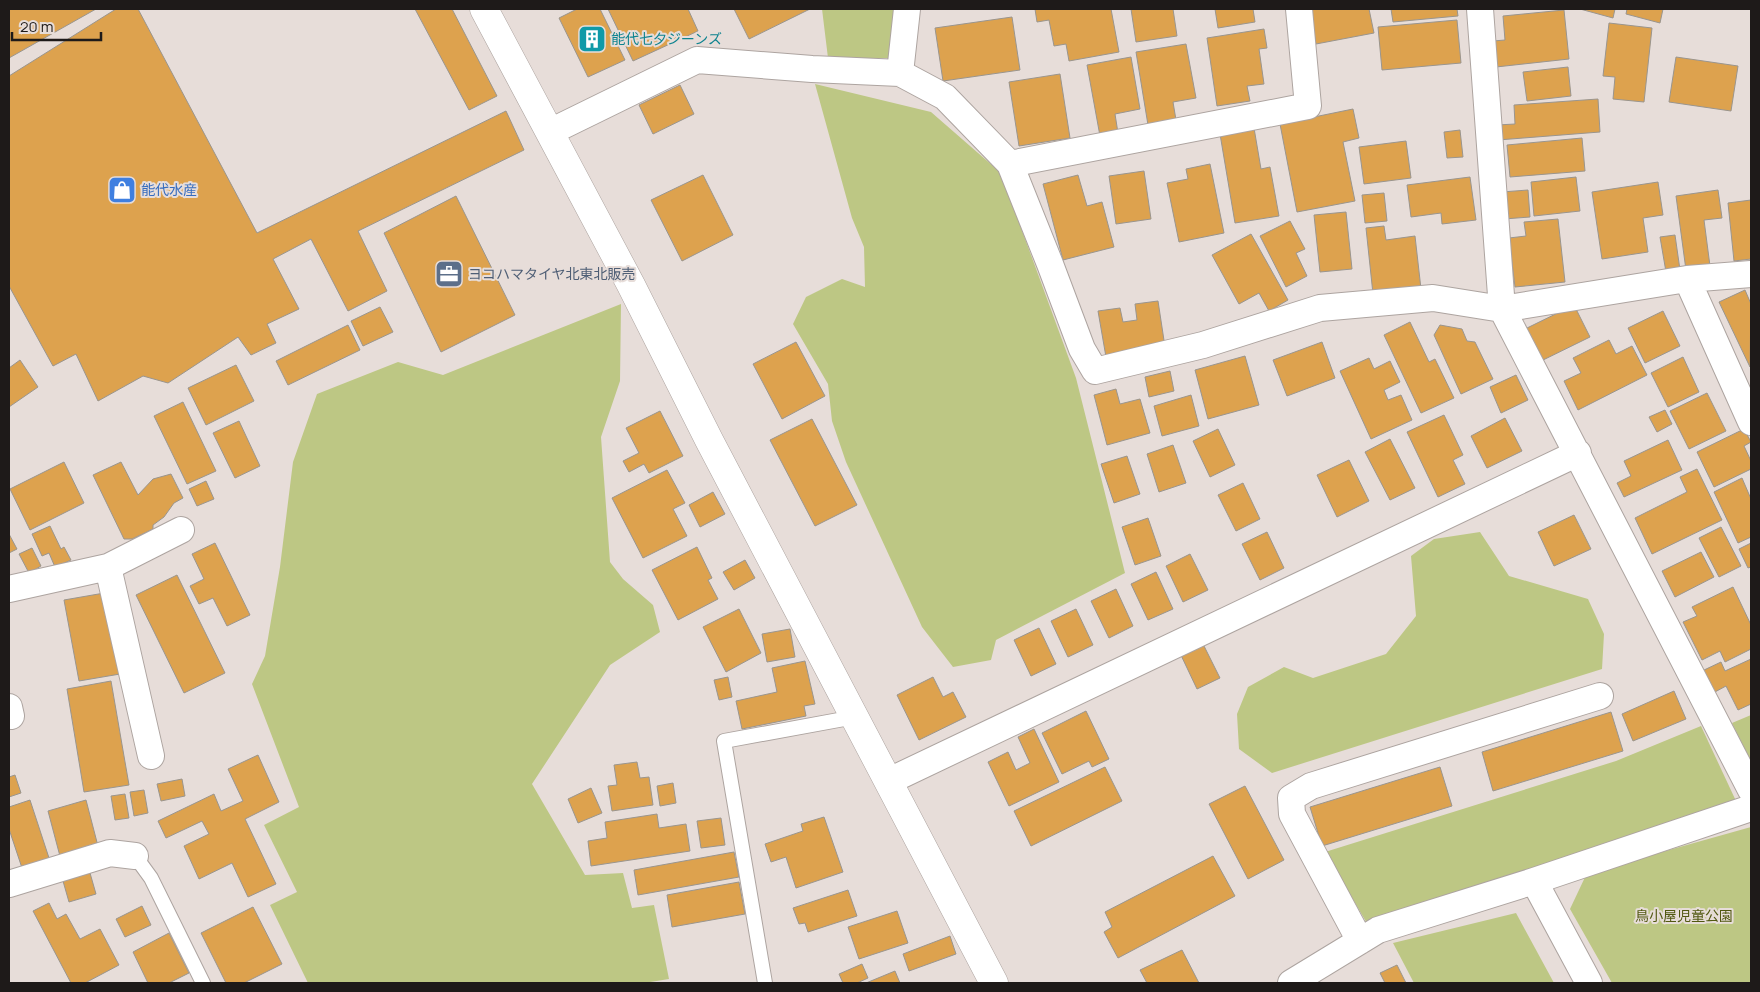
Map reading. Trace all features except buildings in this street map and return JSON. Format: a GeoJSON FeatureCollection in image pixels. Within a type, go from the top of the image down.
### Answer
{"type":"FeatureCollection","features":[{"type":"Feature","properties":{"kind":"street"},"geometry":{"type":"LineString","coordinates":[[484,9],[631,285],[709,440],[994,983]]}},
{"type":"Feature","properties":{"kind":"street"},"geometry":{"type":"LineString","coordinates":[[900,72],[907,9]]}},
{"type":"Feature","properties":{"kind":"street"},"geometry":{"type":"LineString","coordinates":[[1010,164],[1308,106],[1299,9]]}},
{"type":"Feature","properties":{"kind":"street"},"geometry":{"type":"LineString","coordinates":[[1480,9],[1502,308],[1751,790]]}},
{"type":"Feature","properties":{"kind":"street"},"geometry":{"type":"LineString","coordinates":[[550,132],[697,60],[812,69],[900,72],[945,97],[1010,164],[1082,349],[1095,371],[1204,345],[1320,308],[1433,298],[1502,308],[1687,279],[1751,274]]}},
{"type":"Feature","properties":{"kind":"street"},"geometry":{"type":"LineString","coordinates":[[1687,279],[1751,422]]}},
{"type":"Feature","properties":{"kind":"street"},"geometry":{"type":"LineString","coordinates":[[889,782],[1578,453]]}},
{"type":"Feature","properties":{"kind":"street"},"geometry":{"type":"LineString","coordinates":[[9,590],[108,567],[181,530]]}},
{"type":"Feature","properties":{"kind":"street"},"geometry":{"type":"LineString","coordinates":[[108,567],[151,756]]}},
{"type":"Feature","properties":{"kind":"street"},"geometry":{"type":"LineString","coordinates":[[1360,941],[1292,814],[1291,798],[1311,786],[1600,696]]}},
{"type":"Feature","properties":{"kind":"street"},"geometry":{"type":"LineString","coordinates":[[1290,983],[1378,930],[1534,881],[1751,808]]}},
{"type":"Feature","properties":{"kind":"street"},"geometry":{"type":"LineString","coordinates":[[9,884],[110,853],[135,856]]}},
{"type":"Feature","properties":{"kind":"street"},"geometry":{"type":"LineString","coordinates":[[1534,881],[1589,983]]}},
{"type":"Feature","properties":{"kind":"lane"},"geometry":{"type":"LineString","coordinates":[[765,983],[724,741],[855,717]]}},
{"type":"Feature","properties":{"kind":"lane"},"geometry":{"type":"LineString","coordinates":[[135,856],[151,878],[203,983]]}},
{"type":"Feature","properties":{"kind":"green space"},"geometry":{"type":"Polygon","coordinates":[[[822,9],[893,9],[894,58],[828,58],[822,9]]]}},
{"type":"Feature","properties":{"kind":"green space"},"geometry":{"type":"Polygon","coordinates":[[[815,84],[931,112],[1001,173],[1076,378],[1125,573],[996,640],[991,660],[953,667],[922,627],[846,462],[832,421],[828,384],[793,324],[806,297],[842,279],[865,287],[864,247],[852,218],[815,84]]]}},
{"type":"Feature","properties":{"kind":"green space"},"geometry":{"type":"Polygon","coordinates":[[[621,304],[620,381],[601,437],[610,562],[623,579],[653,605],[660,632],[610,665],[532,784],[585,875],[623,873],[632,908],[654,905],[669,979],[644,983],[308,983],[270,905],[297,892],[264,825],[299,807],[252,684],[265,656],[280,567],[293,462],[317,394],[398,362],[443,375],[621,304]]]}},
{"type":"Feature","properties":{"kind":"green space"},"geometry":{"type":"Polygon","coordinates":[[[1480,532],[1509,576],[1588,599],[1604,634],[1602,669],[1272,773],[1239,749],[1237,714],[1248,687],[1284,667],[1313,678],[1386,654],[1416,616],[1411,556],[1434,539],[1480,532]]]}},
{"type":"Feature","properties":{"kind":"green space"},"geometry":{"type":"Polygon","coordinates":[[[1751,715],[1751,762],[1732,723],[1751,715]]]}},
{"type":"Feature","properties":{"kind":"green space"},"geometry":{"type":"Polygon","coordinates":[[[1701,726],[1736,801],[1368,925],[1325,852],[1616,761],[1701,726]]]}},
{"type":"Feature","properties":{"kind":"green space","name":"鳥小屋児童公園"},"geometry":{"type":"Polygon","coordinates":[[[1751,827],[1751,983],[1612,983],[1570,909],[1587,873],[1751,827]]]}},
{"type":"Feature","properties":{"kind":"green space"},"geometry":{"type":"Polygon","coordinates":[[[1516,913],[1554,983],[1414,983],[1393,943],[1516,913]]]}},
{"type":"Feature","properties":{"kind":"place","name":"能代七夕ジーンズ"},"geometry":{"type":"Point","coordinates":[592,39]}},
{"type":"Feature","properties":{"kind":"place","name":"能代水産"},"geometry":{"type":"Point","coordinates":[122,190]}},
{"type":"Feature","properties":{"kind":"place","name":"ヨコハマタイヤ北東北販売"},"geometry":{"type":"Point","coordinates":[449,274]}}]}
